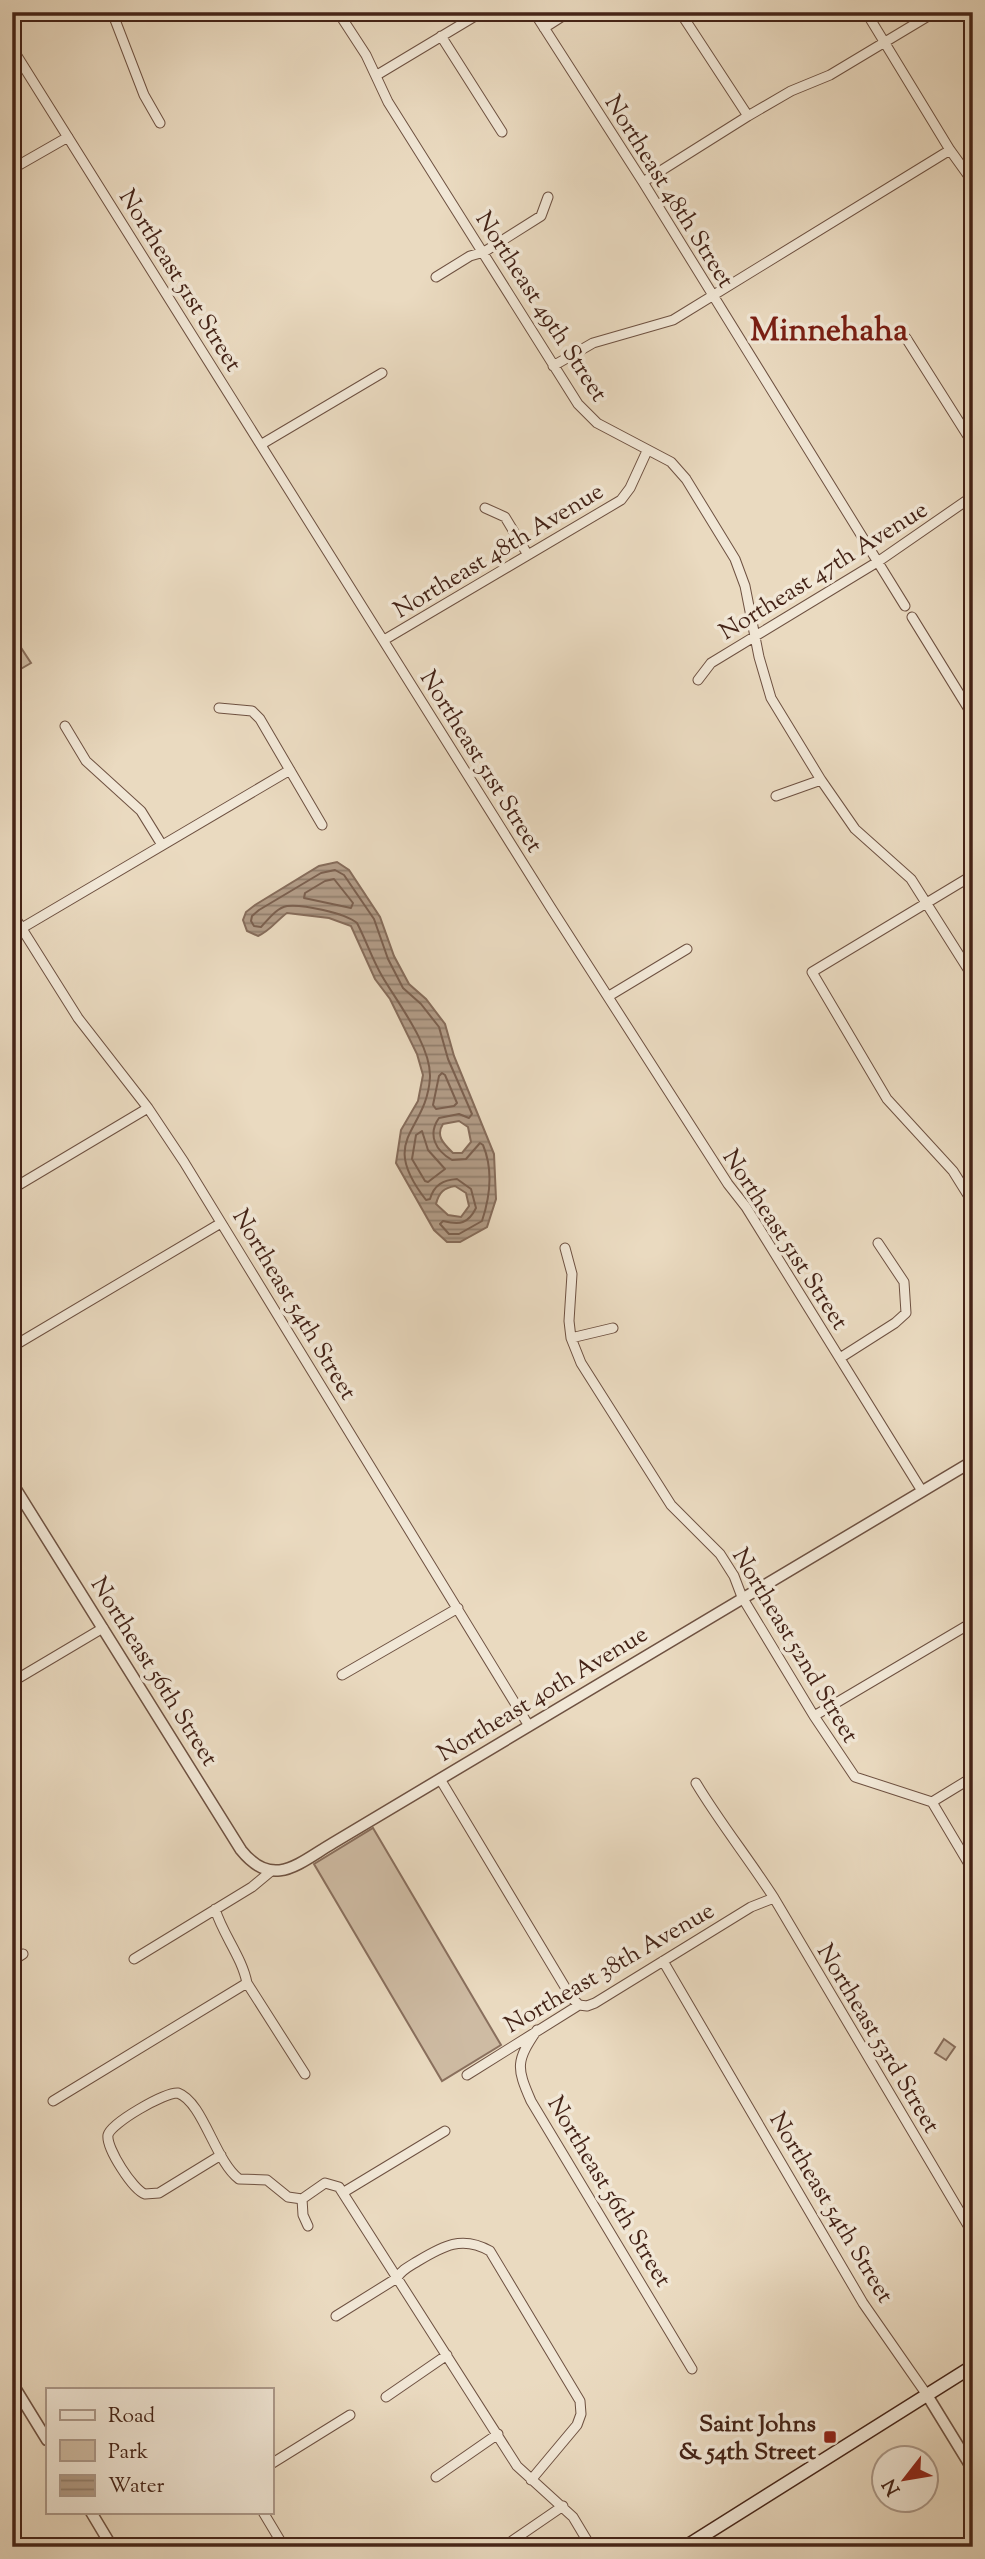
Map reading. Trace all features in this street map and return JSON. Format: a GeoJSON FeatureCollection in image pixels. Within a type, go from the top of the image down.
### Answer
{"type":"FeatureCollection","features":[{"type":"Feature","properties":{"kind":"main road"},"geometry":{"type":"LineString","coordinates":[[685,2547],[973,2366]]}},
{"type":"Feature","properties":{"kind":"street"},"geometry":{"type":"LineString","coordinates":[[112,12],[144,95],[160,123]]}},
{"type":"Feature","properties":{"kind":"street","name":"Northeast 49th Street"},"geometry":{"type":"LineString","coordinates":[[338,12],[377,75],[388,102],[578,404],[597,423],[671,462],[686,479],[735,559],[745,586],[764,680],[771,698],[821,780],[855,829],[911,878],[973,977]]}},
{"type":"Feature","properties":{"kind":"street"},"geometry":{"type":"LineString","coordinates":[[377,75],[482,12]]}},
{"type":"Feature","properties":{"kind":"street","name":"Northeast 48th Street"},"geometry":{"type":"LineString","coordinates":[[534,12],[643,182],[905,606]]}},
{"type":"Feature","properties":{"kind":"street"},"geometry":{"type":"LineString","coordinates":[[544,28],[569,12]]}},
{"type":"Feature","properties":{"kind":"street"},"geometry":{"type":"LineString","coordinates":[[680,12],[748,116]]}},
{"type":"Feature","properties":{"kind":"street"},"geometry":{"type":"LineString","coordinates":[[866,12],[973,183]]}},
{"type":"Feature","properties":{"kind":"street"},"geometry":{"type":"LineString","coordinates":[[643,182],[748,116],[791,91],[830,75],[935,12]]}},
{"type":"Feature","properties":{"kind":"street"},"geometry":{"type":"LineString","coordinates":[[442,36],[502,132]]}},
{"type":"Feature","properties":{"kind":"street","name":"Northeast 51st Street"},"geometry":{"type":"LineString","coordinates":[[12,48],[544,896],[724,1178],[746,1207],[922,1491]]}},
{"type":"Feature","properties":{"kind":"street"},"geometry":{"type":"LineString","coordinates":[[12,169],[68,137]]}},
{"type":"Feature","properties":{"kind":"street"},"geometry":{"type":"LineString","coordinates":[[553,366],[593,343],[673,320],[950,150]]}},
{"type":"Feature","properties":{"kind":"street"},"geometry":{"type":"LineString","coordinates":[[436,277],[470,256],[484,252],[541,216],[548,197]]}},
{"type":"Feature","properties":{"kind":"street"},"geometry":{"type":"LineString","coordinates":[[906,338],[973,444]]}},
{"type":"Feature","properties":{"kind":"street"},"geometry":{"type":"LineString","coordinates":[[262,444],[382,373]]}},
{"type":"Feature","properties":{"kind":"street","name":"Northeast 48th Avenue"},"geometry":{"type":"LineString","coordinates":[[384,640],[621,500],[630,488],[647,451]]}},
{"type":"Feature","properties":{"kind":"street","name":"Northeast 47th Avenue"},"geometry":{"type":"LineString","coordinates":[[698,680],[711,663],[879,561],[973,496]]}},
{"type":"Feature","properties":{"kind":"street"},"geometry":{"type":"LineString","coordinates":[[485,508],[505,517],[528,555]]}},
{"type":"Feature","properties":{"kind":"street"},"geometry":{"type":"LineString","coordinates":[[912,617],[973,716]]}},
{"type":"Feature","properties":{"kind":"street"},"geometry":{"type":"LineString","coordinates":[[219,708],[253,711],[260,719],[321,825]]}},
{"type":"Feature","properties":{"kind":"street"},"geometry":{"type":"LineString","coordinates":[[65,726],[86,761],[141,811],[162,845]]}},
{"type":"Feature","properties":{"kind":"street"},"geometry":{"type":"LineString","coordinates":[[22,928],[290,771]]}},
{"type":"Feature","properties":{"kind":"street"},"geometry":{"type":"LineString","coordinates":[[776,796],[821,780]]}},
{"type":"Feature","properties":{"kind":"street"},"geometry":{"type":"LineString","coordinates":[[973,875],[812,972],[887,1099],[953,1171],[973,1203]]}},
{"type":"Feature","properties":{"kind":"street","name":"Northeast 54th Street"},"geometry":{"type":"LineString","coordinates":[[12,913],[78,1018],[148,1108],[221,1223],[528,1726]]}},
{"type":"Feature","properties":{"kind":"street"},"geometry":{"type":"LineString","coordinates":[[610,996],[687,949]]}},
{"type":"Feature","properties":{"kind":"street"},"geometry":{"type":"LineString","coordinates":[[13,1186],[148,1108]]}},
{"type":"Feature","properties":{"kind":"street"},"geometry":{"type":"LineString","coordinates":[[12,1347],[221,1223]]}},
{"type":"Feature","properties":{"kind":"street"},"geometry":{"type":"LineString","coordinates":[[840,1358],[906,1313],[904,1282],[878,1243]]}},
{"type":"Feature","properties":{"kind":"street","name":"Northeast 52nd Street"},"geometry":{"type":"LineString","coordinates":[[565,1248],[572,1274],[569,1321],[571,1338],[581,1363],[671,1505],[720,1554],[734,1576],[742,1597],[814,1716],[855,1776],[932,1802]]}},
{"type":"Feature","properties":{"kind":"street"},"geometry":{"type":"LineString","coordinates":[[571,1338],[613,1328]]}},
{"type":"Feature","properties":{"kind":"street","name":"Northeast 40th Avenue"},"geometry":{"type":"LineString","coordinates":[[134,1959],[252,1887],[270,1872],[281,1872],[292,1867],[973,1461]]}},
{"type":"Feature","properties":{"kind":"street","name":"Northeast 56th Street"},"geometry":{"type":"LineString","coordinates":[[12,1483],[241,1850],[255,1865],[270,1872]]}},
{"type":"Feature","properties":{"kind":"street"},"geometry":{"type":"LineString","coordinates":[[342,1675],[458,1608]]}},
{"type":"Feature","properties":{"kind":"street"},"geometry":{"type":"LineString","coordinates":[[814,1716],[973,1622]]}},
{"type":"Feature","properties":{"kind":"street"},"geometry":{"type":"LineString","coordinates":[[12,1682],[103,1628]]}},
{"type":"Feature","properties":{"kind":"street"},"geometry":{"type":"LineString","coordinates":[[973,1776],[932,1802],[973,1871]]}},
{"type":"Feature","properties":{"kind":"street"},"geometry":{"type":"LineString","coordinates":[[440,1779],[571,1997],[579,2005]]}},
{"type":"Feature","properties":{"kind":"street","name":"Northeast 53rd Street"},"geometry":{"type":"LineString","coordinates":[[696,1783],[718,1819],[745,1851],[774,1898],[973,2234]]}},
{"type":"Feature","properties":{"kind":"street","name":"Northeast 38th Avenue"},"geometry":{"type":"LineString","coordinates":[[467,2075],[579,2005],[595,2003],[751,1907],[774,1898]]}},
{"type":"Feature","properties":{"kind":"street"},"geometry":{"type":"LineString","coordinates":[[215,1909],[220,1926],[245,1971],[247,1983],[305,2074]]}},
{"type":"Feature","properties":{"kind":"street"},"geometry":{"type":"LineString","coordinates":[[12,1961],[23,1954]]}},
{"type":"Feature","properties":{"kind":"street","name":"Northeast 54th Street"},"geometry":{"type":"LineString","coordinates":[[663,1961],[863,2302],[927,2395],[973,2470]]}},
{"type":"Feature","properties":{"kind":"street"},"geometry":{"type":"LineString","coordinates":[[53,2101],[247,1983]]}},
{"type":"Feature","properties":{"kind":"street","name":"Northeast 56th Street"},"geometry":{"type":"LineString","coordinates":[[537,2030],[523,2051],[520,2067],[527,2091],[692,2369]]}},
{"type":"Feature","properties":{"kind":"street"},"geometry":{"type":"LineString","coordinates":[[221,2155],[159,2193],[145,2194],[133,2186],[110,2147],[108,2136],[111,2129],[119,2123],[167,2094],[178,2093],[190,2101],[221,2155],[229,2169],[239,2179],[267,2180],[288,2197],[302,2199],[325,2183],[335,2184],[344,2192],[517,2466],[563,2506],[592,2547]]}},
{"type":"Feature","properties":{"kind":"street"},"geometry":{"type":"LineString","coordinates":[[344,2192],[445,2131]]}},
{"type":"Feature","properties":{"kind":"street"},"geometry":{"type":"LineString","coordinates":[[302,2199],[303,2215],[308,2226]]}},
{"type":"Feature","properties":{"kind":"street"},"geometry":{"type":"LineString","coordinates":[[336,2316],[441,2247],[453,2242],[467,2242],[490,2251],[580,2401],[581,2414],[577,2425],[531,2480]]}},
{"type":"Feature","properties":{"kind":"street"},"geometry":{"type":"LineString","coordinates":[[386,2397],[447,2355]]}},
{"type":"Feature","properties":{"kind":"street"},"geometry":{"type":"LineString","coordinates":[[12,2383],[46,2439]]}},
{"type":"Feature","properties":{"kind":"street"},"geometry":{"type":"LineString","coordinates":[[273,2463],[350,2415]]}},
{"type":"Feature","properties":{"kind":"street"},"geometry":{"type":"LineString","coordinates":[[436,2477],[498,2434]]}},
{"type":"Feature","properties":{"kind":"street"},"geometry":{"type":"LineString","coordinates":[[507,2547],[563,2506]]}},
{"type":"Feature","properties":{"kind":"street"},"geometry":{"type":"LineString","coordinates":[[91,2514],[112,2547]]}},
{"type":"Feature","properties":{"kind":"street"},"geometry":{"type":"LineString","coordinates":[[264,2514],[284,2547]]}},
{"type":"Feature","properties":{"kind":"green space"},"geometry":{"type":"Polygon","coordinates":[[[12,634],[31,663],[12,674],[12,634]]]}},
{"type":"Feature","properties":{"kind":"green space"},"geometry":{"type":"Polygon","coordinates":[[[373,1828],[501,2045],[442,2081],[314,1864],[373,1828]]]}},
{"type":"Feature","properties":{"kind":"green space"},"geometry":{"type":"Polygon","coordinates":[[[944,2039],[955,2047],[946,2060],[935,2053],[944,2039]]]}},
{"type":"Feature","properties":{"kind":"water"},"geometry":{"type":"Polygon","coordinates":[[[337,862],[349,870],[380,917],[394,956],[409,984],[426,999],[445,1024],[454,1056],[494,1154],[496,1199],[487,1227],[460,1242],[447,1242],[434,1230],[396,1163],[401,1130],[418,1101],[423,1075],[417,1054],[390,999],[375,979],[351,926],[329,918],[287,913],[258,936],[247,931],[243,920],[246,912],[319,866],[337,862]],[[459,1121],[443,1124],[440,1132],[444,1143],[453,1153],[462,1153],[471,1142],[468,1127],[459,1121]],[[455,1186],[442,1191],[436,1204],[448,1215],[461,1217],[469,1206],[466,1193],[455,1186]]]}},
{"type":"Feature","properties":{"kind":"place","name":"Saint Johns & 54th Street"},"geometry":{"type":"Point","coordinates":[830,2437]}},
{"type":"Feature","properties":{"kind":"district","name":"Minnehaha"},"geometry":{"type":"Point","coordinates":[829,329]}}]}
